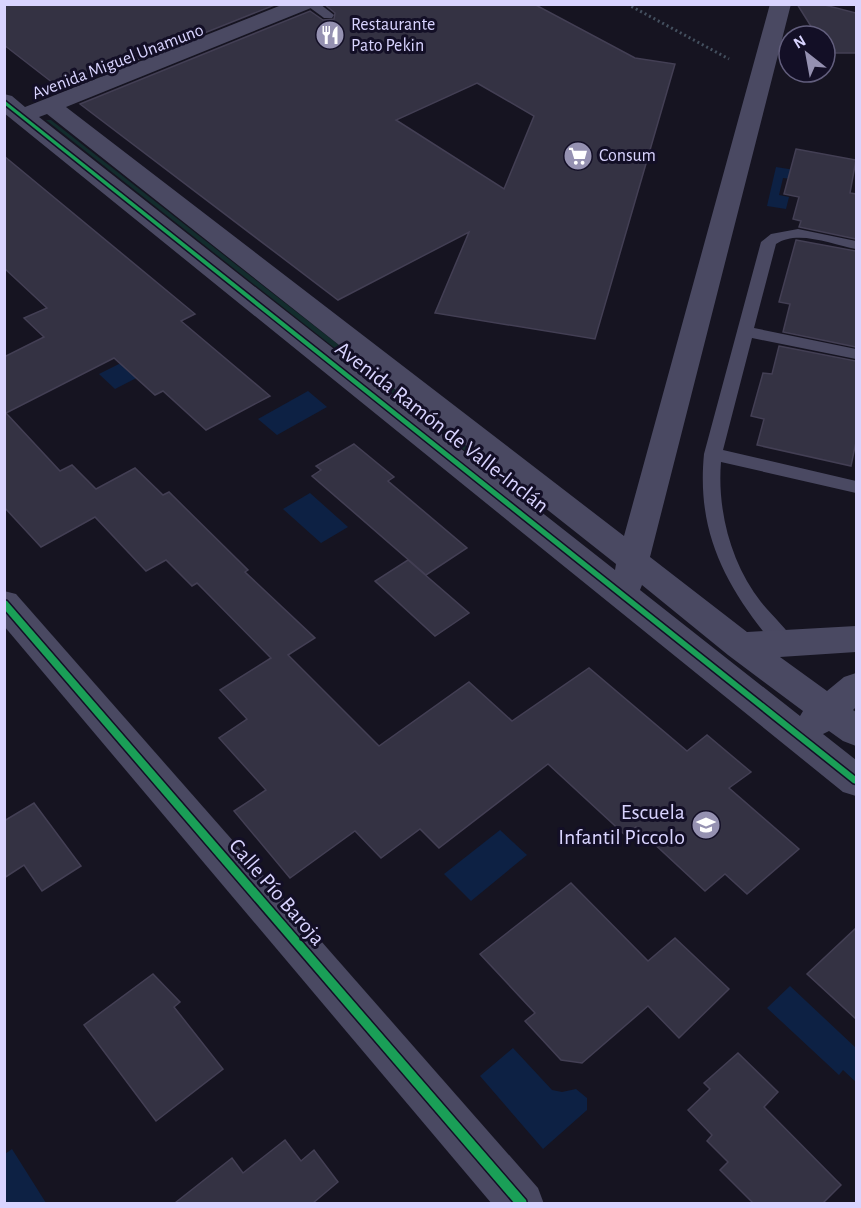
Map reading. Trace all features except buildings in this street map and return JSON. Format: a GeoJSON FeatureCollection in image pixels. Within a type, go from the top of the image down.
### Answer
{"type":"FeatureCollection","features":[{"type":"Feature","properties":{"kind":"street","name":"Avenida Miguel Unamuno"},"geometry":{"type":"LineString","coordinates":[[16,109],[265,4]]}},
{"type":"Feature","properties":{"kind":"street"},"geometry":{"type":"LineString","coordinates":[[16,109],[304,4]]}},
{"type":"Feature","properties":{"kind":"street"},"geometry":{"type":"LineString","coordinates":[[624,594],[781,4]]}},
{"type":"Feature","properties":{"kind":"street","name":"Avenida Ramón de Valle-Inclán"},"geometry":{"type":"LineString","coordinates":[[16,109],[539,485],[740,646],[829,709]]}},
{"type":"Feature","properties":{"kind":"street","name":"Avenida Ramón de Valle-Inclán"},"geometry":{"type":"LineString","coordinates":[[16,109],[856,781]]}},
{"type":"Feature","properties":{"kind":"street","name":"Calle Pío Baroja"},"geometry":{"type":"LineString","coordinates":[[4,603],[522,1203]]}},
{"type":"Feature","properties":{"kind":"street"},"geometry":{"type":"LineString","coordinates":[[740,646],[856,639]]}},
{"type":"Feature","properties":{"kind":"street"},"geometry":{"type":"LineString","coordinates":[[800,736],[856,687]]}},
{"type":"Feature","properties":{"kind":"street"},"geometry":{"type":"LineString","coordinates":[[829,709],[856,731]]}},
{"type":"Feature","properties":{"kind":"lane"},"geometry":{"type":"LineString","coordinates":[[311,4],[328,15]]}},
{"type":"Feature","properties":{"kind":"lane"},"geometry":{"type":"LineString","coordinates":[[786,645],[754,609],[738,583],[726,556],[714,506],[710,476],[713,454],[765,249],[771,239],[782,233],[791,233],[856,244]]}},
{"type":"Feature","properties":{"kind":"lane"},"geometry":{"type":"LineString","coordinates":[[745,331],[856,354]]}},
{"type":"Feature","properties":{"kind":"lane"},"geometry":{"type":"LineString","coordinates":[[713,454],[856,487]]}},
{"type":"Feature","properties":{"kind":"path"},"geometry":{"type":"LineString","coordinates":[[627,4],[736,62]]}},
{"type":"Feature","properties":{"kind":"green space"},"geometry":{"type":"Polygon","coordinates":[[[46,120],[51,120],[509,478],[503,481],[46,120]]]}},
{"type":"Feature","properties":{"kind":"water"},"geometry":{"type":"Polygon","coordinates":[[[776,167],[795,170],[793,179],[783,178],[779,195],[789,197],[786,209],[767,206],[776,167]]]}},
{"type":"Feature","properties":{"kind":"water"},"geometry":{"type":"Polygon","coordinates":[[[139,354],[156,368],[115,389],[99,374],[139,354]]]}},
{"type":"Feature","properties":{"kind":"water"},"geometry":{"type":"Polygon","coordinates":[[[308,391],[327,407],[277,435],[258,419],[308,391]]]}},
{"type":"Feature","properties":{"kind":"water"},"geometry":{"type":"Polygon","coordinates":[[[310,493],[348,527],[321,543],[283,509],[310,493]]]}},
{"type":"Feature","properties":{"kind":"water"},"geometry":{"type":"Polygon","coordinates":[[[500,830],[527,855],[471,901],[444,874],[500,830]]]}},
{"type":"Feature","properties":{"kind":"water"},"geometry":{"type":"Polygon","coordinates":[[[790,986],[856,1048],[856,1082],[843,1070],[839,1075],[767,1008],[790,986]]]}},
{"type":"Feature","properties":{"kind":"water"},"geometry":{"type":"Polygon","coordinates":[[[513,1048],[552,1090],[562,1092],[576,1089],[587,1098],[587,1110],[543,1149],[480,1076],[513,1048]]]}},
{"type":"Feature","properties":{"kind":"water"},"geometry":{"type":"Polygon","coordinates":[[[12,1149],[46,1203],[5,1203],[5,1154],[12,1149]]]}},
{"type":"Feature","properties":{"kind":"cycle path"},"geometry":{"type":"LineString","coordinates":[[4,101],[856,781]]}},
{"type":"Feature","properties":{"kind":"cycle path"},"geometry":{"type":"LineString","coordinates":[[4,603],[522,1204]]}},
{"type":"Feature","properties":{"kind":"place","name":"Restaurante Pato Pekin"},"geometry":{"type":"Point","coordinates":[330,35]}},
{"type":"Feature","properties":{"kind":"place","name":"Consum"},"geometry":{"type":"Point","coordinates":[578,156]}},
{"type":"Feature","properties":{"kind":"place","name":"Escuela Infantil Piccolo"},"geometry":{"type":"Point","coordinates":[706,825]}}]}
